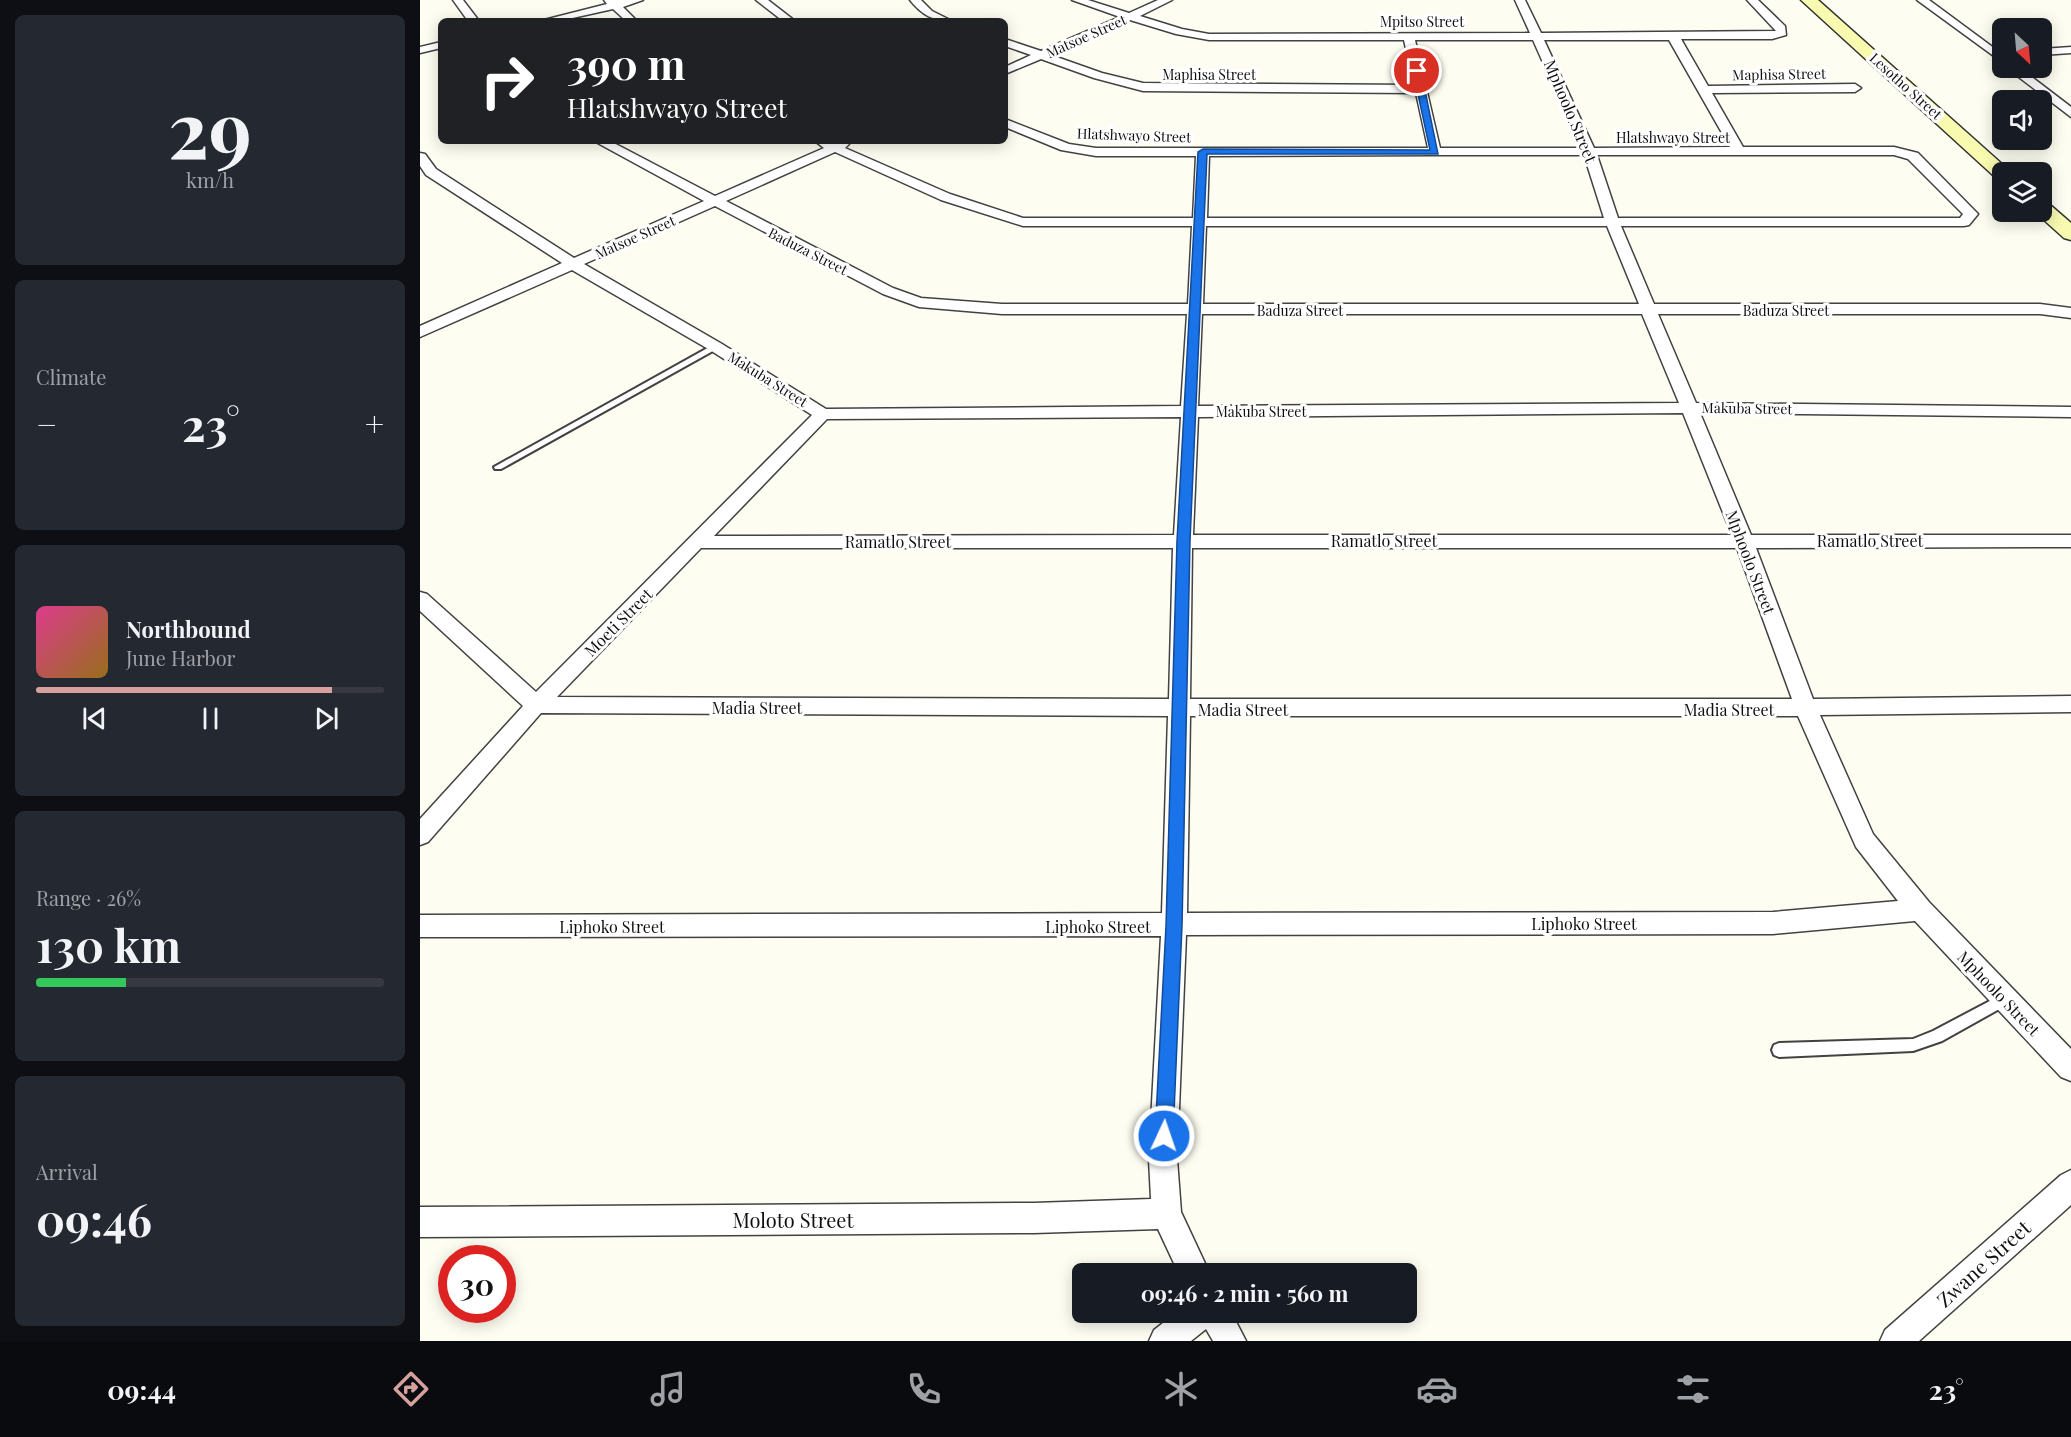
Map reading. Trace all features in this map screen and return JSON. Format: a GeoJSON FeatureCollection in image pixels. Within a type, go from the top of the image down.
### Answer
{"type":"FeatureCollection","features":[{"type":"Feature","properties":{"kind":"street"},"geometry":{"type":"LineString","coordinates":[[458,0],[472,18]]}},
{"type":"Feature","properties":{"kind":"street"},"geometry":{"type":"LineString","coordinates":[[556,18],[612,3],[638,0]]}},
{"type":"Feature","properties":{"kind":"street"},"geometry":{"type":"LineString","coordinates":[[761,0],[786,18]]}},
{"type":"Feature","properties":{"kind":"street"},"geometry":{"type":"LineString","coordinates":[[915,0],[928,13],[940,18]]}},
{"type":"Feature","properties":{"kind":"street","name":"Mpitso Street"},"geometry":{"type":"LineString","coordinates":[[1077,0],[1180,32],[1209,37],[1772,36],[1783,31],[1752,0]]}},
{"type":"Feature","properties":{"kind":"street","name":"Matsoe Street"},"geometry":{"type":"LineString","coordinates":[[1008,70],[1167,0]]}},
{"type":"Feature","properties":{"kind":"street","name":"Mphoolo Street"},"geometry":{"type":"LineString","coordinates":[[1520,0],[1538,35],[1590,153],[1613,224],[1744,540],[1806,709],[1864,840],[1920,910],[2071,1068]]}},
{"type":"Feature","properties":{"kind":"street","name":"Lesotho Street"},"geometry":{"type":"LineString","coordinates":[[1809,0],[1992,164]]}},
{"type":"Feature","properties":{"kind":"street"},"geometry":{"type":"LineString","coordinates":[[1922,0],[1992,50]]}},
{"type":"Feature","properties":{"kind":"street"},"geometry":{"type":"LineString","coordinates":[[612,3],[629,18]]}},
{"type":"Feature","properties":{"kind":"street"},"geometry":{"type":"LineString","coordinates":[[1408,36],[1435,152]]}},
{"type":"Feature","properties":{"kind":"street"},"geometry":{"type":"LineString","coordinates":[[1673,36],[1739,152]]}},
{"type":"Feature","properties":{"kind":"street","name":"Maphisa Street"},"geometry":{"type":"LineString","coordinates":[[1008,43],[1098,76],[1143,87],[1421,89]]}},
{"type":"Feature","properties":{"kind":"street"},"geometry":{"type":"LineString","coordinates":[[420,50],[438,46]]}},
{"type":"Feature","properties":{"kind":"street"},"geometry":{"type":"LineString","coordinates":[[2052,51],[2071,50]]}},
{"type":"Feature","properties":{"kind":"street"},"geometry":{"type":"LineString","coordinates":[[2026,78],[2071,113]]}},
{"type":"Feature","properties":{"kind":"street","name":"Maphisa Street"},"geometry":{"type":"LineString","coordinates":[[1702,90],[1855,88]]}},
{"type":"Feature","properties":{"kind":"street","name":"Hlatshwayo Street"},"geometry":{"type":"LineString","coordinates":[[1008,124],[1066,147],[1096,152],[1590,153],[1879,150],[1913,156],[1967,207],[1971,214],[1964,222],[1613,224]]}},
{"type":"Feature","properties":{"kind":"street","name":"Baduza Street"},"geometry":{"type":"LineString","coordinates":[[606,144],[713,202],[888,291],[919,302],[1002,309],[2040,309],[2071,313]]}},
{"type":"Feature","properties":{"kind":"street"},"geometry":{"type":"LineString","coordinates":[[827,144],[949,199],[989,214],[1023,222],[1613,224]]}},
{"type":"Feature","properties":{"kind":"street","name":"Matsoe Street"},"geometry":{"type":"LineString","coordinates":[[420,332],[843,144]]}},
{"type":"Feature","properties":{"kind":"street"},"geometry":{"type":"LineString","coordinates":[[1190,1263],[1166,1214],[1163,1159],[1174,926],[1184,541],[1203,152]]}},
{"type":"Feature","properties":{"kind":"street","name":"Makuba Street"},"geometry":{"type":"LineString","coordinates":[[420,157],[431,172],[573,264],[716,347],[822,414],[1689,408],[2071,412]]}},
{"type":"Feature","properties":{"kind":"street"},"geometry":{"type":"LineString","coordinates":[[2052,217],[2071,234]]}},
{"type":"Feature","properties":{"kind":"street","name":"Moeti Street"},"geometry":{"type":"LineString","coordinates":[[420,835],[536,705],[822,414]]}},
{"type":"Feature","properties":{"kind":"street","name":"Ramatlo Street"},"geometry":{"type":"LineString","coordinates":[[697,542],[2071,541]]}},
{"type":"Feature","properties":{"kind":"street"},"geometry":{"type":"LineString","coordinates":[[420,599],[536,705]]}},
{"type":"Feature","properties":{"kind":"street","name":"Madia Street"},"geometry":{"type":"LineString","coordinates":[[536,705],[1181,709],[1806,709],[2071,704]]}},
{"type":"Feature","properties":{"kind":"street","name":"Liphoko Street"},"geometry":{"type":"LineString","coordinates":[[420,926],[1773,923],[1920,910]]}},
{"type":"Feature","properties":{"kind":"street","name":"Zwane Street"},"geometry":{"type":"LineString","coordinates":[[1896,1341],[2071,1185]]}},
{"type":"Feature","properties":{"kind":"street","name":"Moloto Street"},"geometry":{"type":"LineString","coordinates":[[420,1222],[1011,1218],[1166,1214]]}},
{"type":"Feature","properties":{"kind":"street"},"geometry":{"type":"LineString","coordinates":[[1165,1341],[1189,1323]]}},
{"type":"Feature","properties":{"kind":"street"},"geometry":{"type":"LineString","coordinates":[[1220,1323],[1230,1341]]}},
{"type":"Feature","properties":{"kind":"lane"},"geometry":{"type":"LineString","coordinates":[[498,467],[716,347]]}},
{"type":"Feature","properties":{"kind":"lane"},"geometry":{"type":"LineString","coordinates":[[1779,1050],[1913,1044],[1937,1036],[2005,999]]}},
{"type":"Feature","properties":{"kind":"route"},"geometry":{"type":"LineString","coordinates":[[1164,1136],[1174,926],[1184,541],[1203,152],[1435,152],[1417,71]]}}]}
